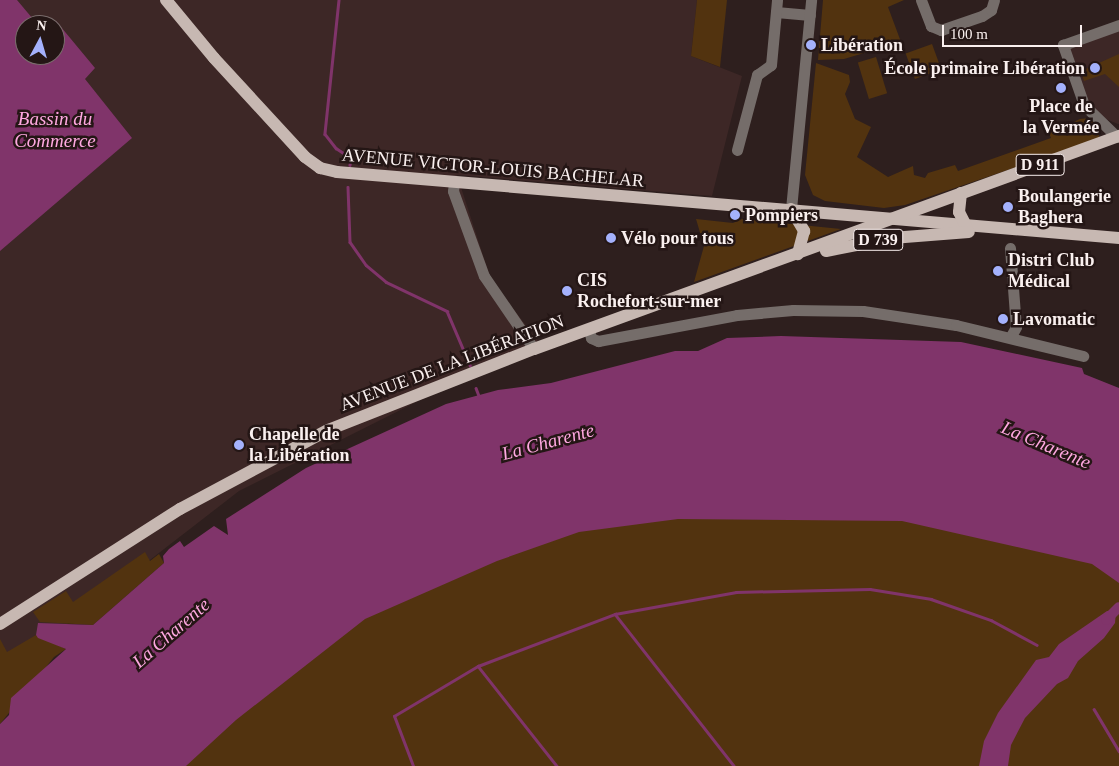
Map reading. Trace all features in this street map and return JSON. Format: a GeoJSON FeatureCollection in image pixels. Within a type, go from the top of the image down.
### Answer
{"type":"FeatureCollection","features":[{"type":"Feature","properties":{"kind":"main road","name":"AVENUE VICTOR-LOUIS BACHELAR"},"geometry":{"type":"LineString","coordinates":[[166,0],[214,58],[305,157],[320,168],[357,174],[673,202],[791,209],[891,220]]}},
{"type":"Feature","properties":{"kind":"main road","name":"D 911"},"geometry":{"type":"LineString","coordinates":[[961,193],[1118,136]]}},
{"type":"Feature","properties":{"kind":"main road"},"geometry":{"type":"LineString","coordinates":[[961,193],[958,212],[966,226]]}},
{"type":"Feature","properties":{"kind":"main road","name":"D 739"},"geometry":{"type":"LineString","coordinates":[[891,220],[961,193]]}},
{"type":"Feature","properties":{"kind":"main road"},"geometry":{"type":"LineString","coordinates":[[791,209],[804,231],[798,254]]}},
{"type":"Feature","properties":{"kind":"main road","name":"D 739"},"geometry":{"type":"LineString","coordinates":[[891,220],[1119,238]]}},
{"type":"Feature","properties":{"kind":"main road","name":"AVENUE DE LA LIBÉRATION"},"geometry":{"type":"LineString","coordinates":[[0,624],[180,509],[276,456],[381,408],[534,349],[891,220]]}},
{"type":"Feature","properties":{"kind":"main road","name":"D 739"},"geometry":{"type":"LineString","coordinates":[[772,263],[874,241],[962,234],[986,228]]}},
{"type":"Feature","properties":{"kind":"street"},"geometry":{"type":"LineString","coordinates":[[737,150],[758,75],[771,64],[777,0]]}},
{"type":"Feature","properties":{"kind":"street"},"geometry":{"type":"LineString","coordinates":[[791,209],[811,0]]}},
{"type":"Feature","properties":{"kind":"street"},"geometry":{"type":"LineString","coordinates":[[921,0],[934,29],[953,27],[993,5]]}},
{"type":"Feature","properties":{"kind":"street"},"geometry":{"type":"LineString","coordinates":[[776,12],[810,16]]}},
{"type":"Feature","properties":{"kind":"street"},"geometry":{"type":"LineString","coordinates":[[1118,136],[1084,105],[1063,45],[1119,25]]}},
{"type":"Feature","properties":{"kind":"street"},"geometry":{"type":"LineString","coordinates":[[454,182],[453,191],[484,276],[534,349]]}},
{"type":"Feature","properties":{"kind":"street"},"geometry":{"type":"LineString","coordinates":[[1010,248],[1016,327],[1011,336]]}},
{"type":"Feature","properties":{"kind":"street"},"geometry":{"type":"LineString","coordinates":[[589,330],[591,338],[598,341],[737,315],[793,310],[863,311],[1011,336],[1083,356]]}},
{"type":"Feature","properties":{"kind":"shaded area"},"geometry":{"type":"Polygon","coordinates":[[[0,0],[697,0],[691,56],[742,76],[712,196],[457,175],[491,280],[538,341],[239,491],[0,676],[0,0]]]}},
{"type":"Feature","properties":{"kind":"shaded area"},"geometry":{"type":"Polygon","coordinates":[[[697,0],[727,0],[720,67],[691,56],[697,0]]]}},
{"type":"Feature","properties":{"kind":"shaded area"},"geometry":{"type":"Polygon","coordinates":[[[823,0],[904,0],[888,7],[901,42],[844,59],[818,60],[823,0]]]}},
{"type":"Feature","properties":{"kind":"shaded area","name":"École primaire Libération"},"geometry":{"type":"Polygon","coordinates":[[[1119,27],[1118,124],[1091,113],[1063,45],[1119,27]]]}},
{"type":"Feature","properties":{"kind":"shaded area"},"geometry":{"type":"Polygon","coordinates":[[[932,44],[941,69],[915,79],[906,54],[932,44]]]}},
{"type":"Feature","properties":{"kind":"shaded area"},"geometry":{"type":"Polygon","coordinates":[[[1119,54],[1119,87],[1105,74],[1084,81],[1081,71],[1119,54]]]}},
{"type":"Feature","properties":{"kind":"shaded area"},"geometry":{"type":"Polygon","coordinates":[[[876,57],[887,93],[869,99],[858,63],[876,57]]]}},
{"type":"Feature","properties":{"kind":"shaded area"},"geometry":{"type":"Polygon","coordinates":[[[816,63],[849,75],[850,82],[845,94],[855,119],[871,127],[857,157],[888,177],[913,166],[914,175],[925,178],[928,173],[955,165],[958,171],[1051,138],[1049,133],[1080,119],[1090,118],[1099,125],[1099,139],[905,205],[884,208],[825,201],[813,195],[805,175],[816,63]]]}},
{"type":"Feature","properties":{"kind":"shaded area"},"geometry":{"type":"Polygon","coordinates":[[[696,219],[733,223],[742,219],[841,229],[694,282],[704,246],[696,219]]]}},
{"type":"Feature","properties":{"kind":"shaded area"},"geometry":{"type":"Polygon","coordinates":[[[907,483],[1119,571],[1119,766],[155,766],[410,555],[907,483]]]}},
{"type":"Feature","properties":{"kind":"shaded area"},"geometry":{"type":"Polygon","coordinates":[[[145,552],[150,561],[159,554],[164,563],[93,625],[40,622],[33,612],[66,591],[73,602],[145,552]]]}},
{"type":"Feature","properties":{"kind":"shaded area"},"geometry":{"type":"Polygon","coordinates":[[[36,635],[66,649],[54,657],[0,724],[0,639],[7,652],[36,635]]]}},
{"type":"Feature","properties":{"kind":"water","name":"Bassin du Commerce"},"geometry":{"type":"Polygon","coordinates":[[[0,0],[17,0],[30,15],[15,15],[15,65],[65,65],[65,32],[95,68],[85,79],[132,138],[0,251],[0,0]]]}},
{"type":"Feature","properties":{"kind":"water","name":"La Charente"},"geometry":{"type":"Polygon","coordinates":[[[781,336],[961,342],[1082,368],[1084,374],[1119,388],[1119,583],[1092,564],[902,521],[678,519],[579,532],[497,561],[365,619],[236,720],[186,766],[0,766],[0,724],[9,715],[11,698],[66,649],[38,638],[36,635],[38,623],[93,625],[164,563],[163,556],[169,549],[180,541],[184,547],[214,526],[228,535],[226,519],[306,468],[446,404],[498,390],[551,383],[675,351],[698,351],[727,338],[781,336]]]}},
{"type":"Feature","properties":{"kind":"water"},"geometry":{"type":"Polygon","coordinates":[[[1107,611],[1116,611],[1115,623],[1104,638],[1078,661],[1068,678],[1057,684],[1025,718],[1011,745],[1008,766],[979,766],[984,741],[998,713],[1036,660],[1049,657],[1059,644],[1107,611]]]}},
{"type":"Feature","properties":{"kind":"waterway"},"geometry":{"type":"LineString","coordinates":[[339,0],[325,134],[336,148],[351,158],[350,165]]}},
{"type":"Feature","properties":{"kind":"waterway"},"geometry":{"type":"LineString","coordinates":[[348,187],[350,242],[366,265],[386,282],[447,311],[470,365]]}},
{"type":"Feature","properties":{"kind":"waterway"},"geometry":{"type":"LineString","coordinates":[[476,388],[479,396]]}},
{"type":"Feature","properties":{"kind":"waterway"},"geometry":{"type":"LineString","coordinates":[[615,614],[736,592],[870,589],[931,599],[991,620],[1037,645]]}},
{"type":"Feature","properties":{"kind":"waterway"},"geometry":{"type":"LineString","coordinates":[[1106,620],[1119,607]]}},
{"type":"Feature","properties":{"kind":"waterway"},"geometry":{"type":"LineString","coordinates":[[478,666],[615,614],[734,766]]}},
{"type":"Feature","properties":{"kind":"waterway"},"geometry":{"type":"LineString","coordinates":[[413,766],[394,716],[478,666],[557,766]]}},
{"type":"Feature","properties":{"kind":"waterway"},"geometry":{"type":"LineString","coordinates":[[1094,709],[1119,751]]}},
{"type":"Feature","properties":{"kind":"place","name":"Libération"},"geometry":{"type":"Point","coordinates":[811,45]}},
{"type":"Feature","properties":{"kind":"place","name":"École primaire Libération"},"geometry":{"type":"Point","coordinates":[1095,68]}},
{"type":"Feature","properties":{"kind":"place","name":"Place de la Vermée"},"geometry":{"type":"Point","coordinates":[1061,88]}},
{"type":"Feature","properties":{"kind":"place","name":"Boulangerie Baghera"},"geometry":{"type":"Point","coordinates":[1008,207]}},
{"type":"Feature","properties":{"kind":"place","name":"Pompiers"},"geometry":{"type":"Point","coordinates":[735,215]}},
{"type":"Feature","properties":{"kind":"place","name":"Vélo pour tous"},"geometry":{"type":"Point","coordinates":[611,238]}},
{"type":"Feature","properties":{"kind":"place","name":"Distri Club Médical"},"geometry":{"type":"Point","coordinates":[998,271]}},
{"type":"Feature","properties":{"kind":"place","name":"CIS Rochefort-sur-mer"},"geometry":{"type":"Point","coordinates":[567,291]}},
{"type":"Feature","properties":{"kind":"place","name":"Lavomatic"},"geometry":{"type":"Point","coordinates":[1003,319]}},
{"type":"Feature","properties":{"kind":"place","name":"Chapelle de la Libération"},"geometry":{"type":"Point","coordinates":[239,445]}}]}
